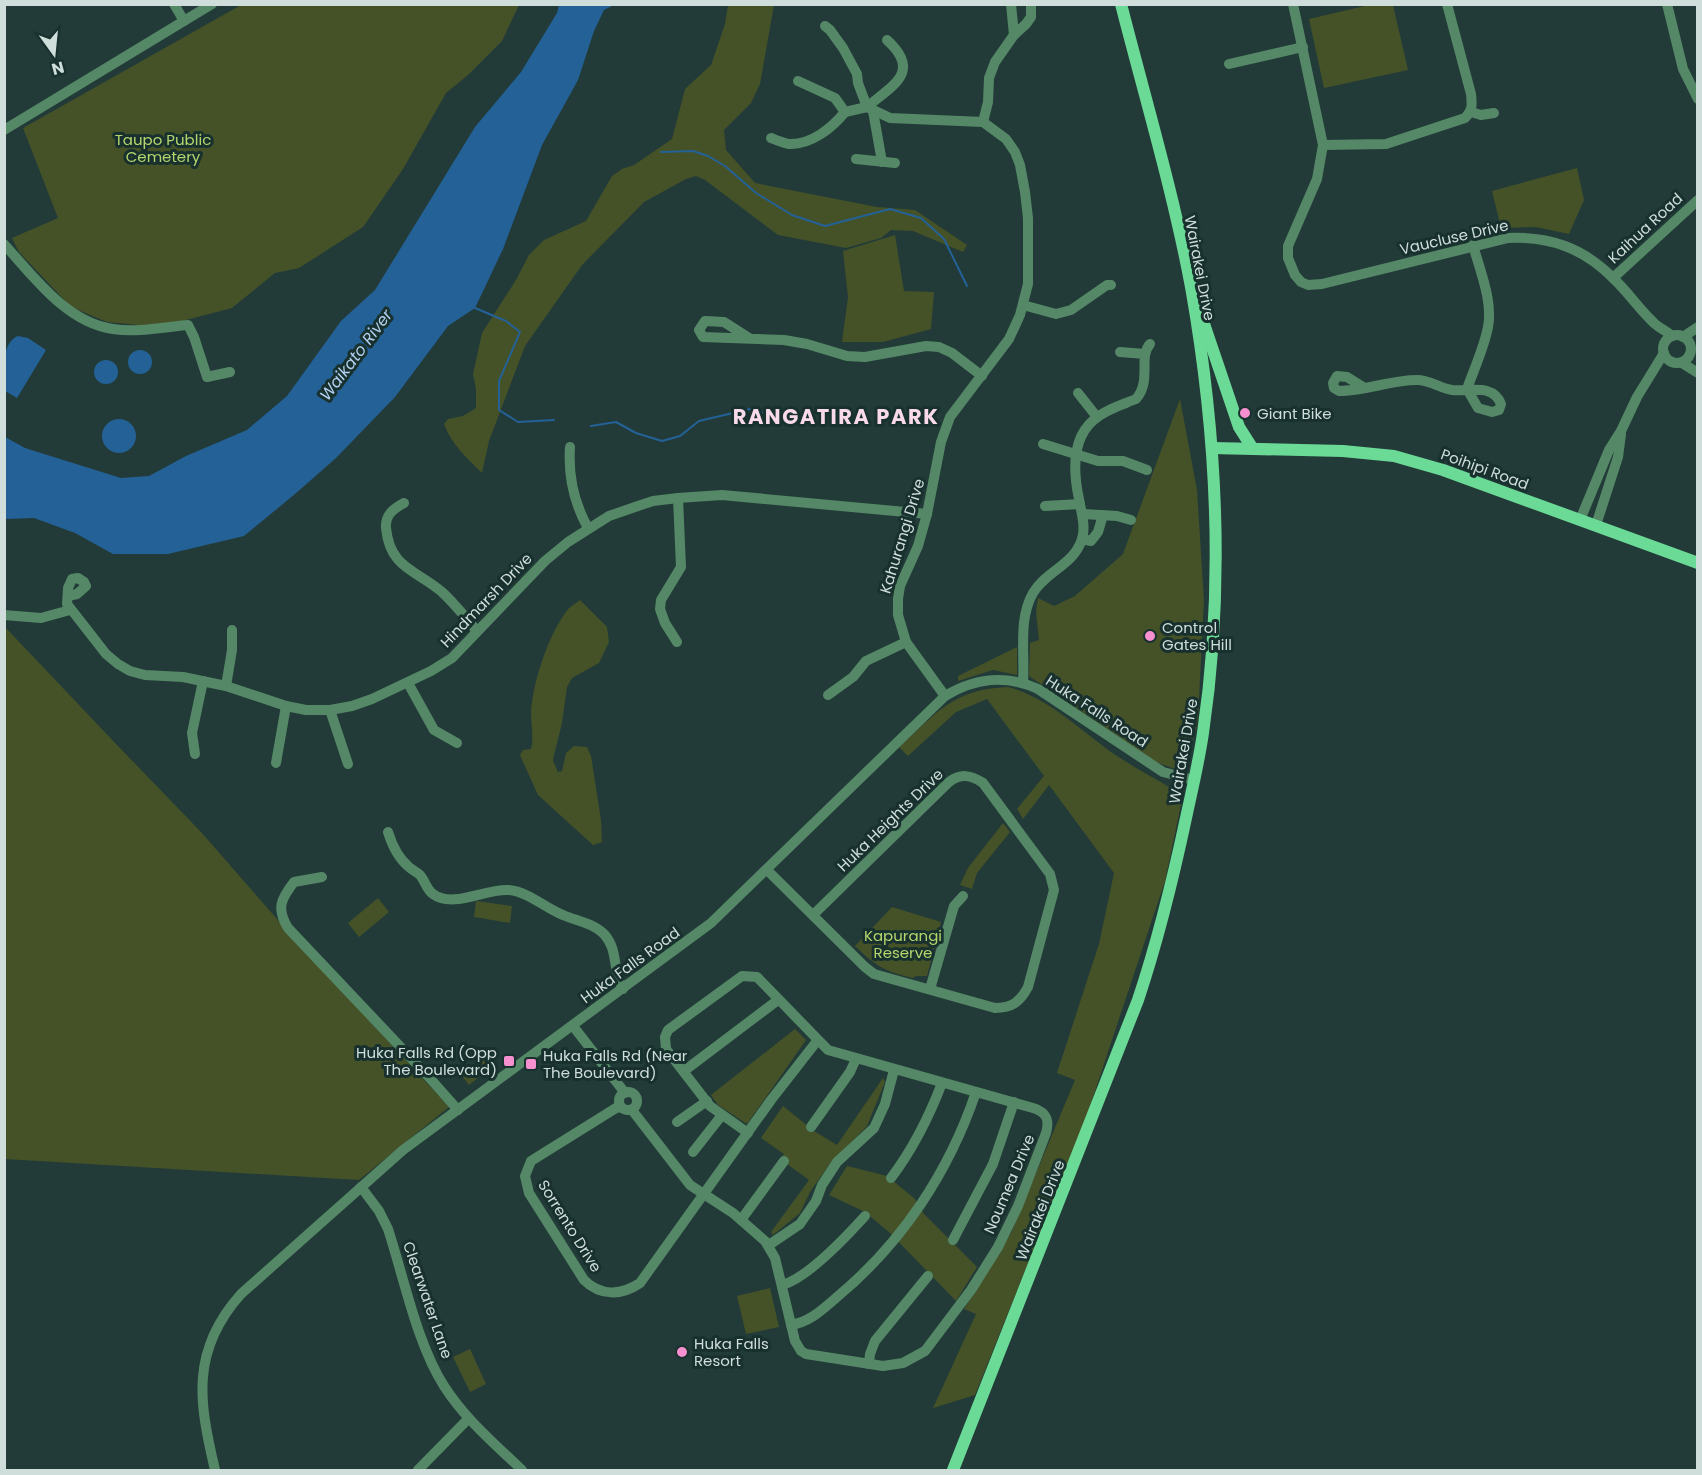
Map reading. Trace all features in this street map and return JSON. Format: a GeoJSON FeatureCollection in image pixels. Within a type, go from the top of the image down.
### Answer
{"type":"FeatureCollection","features":[{"type":"Feature","properties":{"kind":"main road","name":"Wairakei Drive"},"geometry":{"type":"LineString","coordinates":[[953,1470],[1138,1000],[1168,898],[1203,735],[1213,636],[1217,563],[1212,448],[1205,378],[1190,286],[1162,163],[1121,4]]}},
{"type":"Feature","properties":{"kind":"main road"},"geometry":{"type":"LineString","coordinates":[[1190,286],[1239,427],[1253,449]]}},
{"type":"Feature","properties":{"kind":"main road","name":"Poihipi Road"},"geometry":{"type":"LineString","coordinates":[[1212,448],[1343,451],[1394,456],[1443,470],[1698,563]]}},
{"type":"Feature","properties":{"kind":"street"},"geometry":{"type":"LineString","coordinates":[[174,4],[184,21]]}},
{"type":"Feature","properties":{"kind":"street"},"geometry":{"type":"LineString","coordinates":[[4,130],[212,4]]}},
{"type":"Feature","properties":{"kind":"street"},"geometry":{"type":"LineString","coordinates":[[1011,4],[1014,34]]}},
{"type":"Feature","properties":{"kind":"street"},"geometry":{"type":"LineString","coordinates":[[771,138],[789,144],[812,140],[845,112],[870,109],[890,118],[982,122],[988,102],[989,78],[995,62],[1014,34],[1026,24],[1030,17],[1031,4]]}},
{"type":"Feature","properties":{"kind":"street"},"geometry":{"type":"LineString","coordinates":[[1293,4],[1323,145],[1386,144],[1465,118],[1471,112],[1473,106],[1471,94],[1447,4]]}},
{"type":"Feature","properties":{"kind":"street"},"geometry":{"type":"LineString","coordinates":[[1667,4],[1683,69],[1698,99]]}},
{"type":"Feature","properties":{"kind":"street"},"geometry":{"type":"LineString","coordinates":[[825,26],[843,48],[857,75],[858,83],[870,109],[882,162]]}},
{"type":"Feature","properties":{"kind":"street"},"geometry":{"type":"LineString","coordinates":[[870,109],[902,74],[904,64],[900,52],[887,40]]}},
{"type":"Feature","properties":{"kind":"street"},"geometry":{"type":"LineString","coordinates":[[1229,64],[1303,47]]}},
{"type":"Feature","properties":{"kind":"street"},"geometry":{"type":"LineString","coordinates":[[798,81],[835,98],[845,112]]}},
{"type":"Feature","properties":{"kind":"street"},"geometry":{"type":"LineString","coordinates":[[1471,112],[1481,115],[1494,113]]}},
{"type":"Feature","properties":{"kind":"street","name":"Kahurangi Drive"},"geometry":{"type":"LineString","coordinates":[[945,696],[906,642],[898,615],[900,586],[918,546],[927,514],[940,442],[950,417],[1009,339],[1023,305],[1028,284],[1025,192],[1020,165],[1006,139],[982,122]]}},
{"type":"Feature","properties":{"kind":"street","name":"Vaucluse Drive"},"geometry":{"type":"LineString","coordinates":[[1323,145],[1317,179],[1288,246],[1291,268],[1301,282],[1308,285],[1322,284],[1508,238],[1545,239],[1568,246],[1585,255],[1613,278],[1671,342]]}},
{"type":"Feature","properties":{"kind":"street"},"geometry":{"type":"LineString","coordinates":[[856,159],[895,163]]}},
{"type":"Feature","properties":{"kind":"street","name":"Kaihua Road"},"geometry":{"type":"LineString","coordinates":[[1613,278],[1698,200]]}},
{"type":"Feature","properties":{"kind":"street"},"geometry":{"type":"LineString","coordinates":[[4,244],[67,308],[84,319],[112,329],[188,325],[195,337],[207,377],[230,372]]}},
{"type":"Feature","properties":{"kind":"street"},"geometry":{"type":"LineString","coordinates":[[1363,387],[1417,380],[1450,390],[1467,389],[1488,328],[1489,316],[1473,245]]}},
{"type":"Feature","properties":{"kind":"street"},"geometry":{"type":"LineString","coordinates":[[1023,305],[1056,314],[1071,310],[1107,285],[1111,285]]}},
{"type":"Feature","properties":{"kind":"street"},"geometry":{"type":"LineString","coordinates":[[1580,520],[1610,450],[1653,369],[1671,342],[1698,327]]}},
{"type":"Feature","properties":{"kind":"street"},"geometry":{"type":"LineString","coordinates":[[749,338],[784,340],[847,356],[865,357],[886,355],[914,346],[939,347],[952,353],[982,376]]}},
{"type":"Feature","properties":{"kind":"street"},"geometry":{"type":"LineString","coordinates":[[1671,342],[1669,360],[1687,353]]}},
{"type":"Feature","properties":{"kind":"street"},"geometry":{"type":"LineString","coordinates":[[1671,342],[1687,353],[1698,367]]}},
{"type":"Feature","properties":{"kind":"street"},"geometry":{"type":"LineString","coordinates":[[1023,682],[1024,618],[1030,600],[1034,591],[1044,581],[1068,562],[1082,539],[1075,455],[1078,442],[1085,429],[1097,417],[1136,399],[1143,389],[1148,349],[1120,352]]}},
{"type":"Feature","properties":{"kind":"street"},"geometry":{"type":"LineString","coordinates":[[1687,353],[1698,373]]}},
{"type":"Feature","properties":{"kind":"street"},"geometry":{"type":"LineString","coordinates":[[1651,376],[1658,374],[1687,353]]}},
{"type":"Feature","properties":{"kind":"street"},"geometry":{"type":"LineString","coordinates":[[1078,393],[1097,417]]}},
{"type":"Feature","properties":{"kind":"street"},"geometry":{"type":"LineString","coordinates":[[1596,525],[1618,457],[1621,431]]}},
{"type":"Feature","properties":{"kind":"street"},"geometry":{"type":"LineString","coordinates":[[1043,444],[1098,461],[1123,461],[1147,470]]}},
{"type":"Feature","properties":{"kind":"street"},"geometry":{"type":"LineString","coordinates":[[570,447],[568,467],[574,494],[588,528]]}},
{"type":"Feature","properties":{"kind":"street","name":"Hindmarsh Drive"},"geometry":{"type":"LineString","coordinates":[[70,610],[106,654],[130,671],[145,675],[183,677],[226,686],[286,706],[306,710],[330,710],[372,699],[408,683],[452,658],[545,561],[588,528],[609,516],[653,501],[722,495],[927,514]]}},
{"type":"Feature","properties":{"kind":"street"},"geometry":{"type":"LineString","coordinates":[[677,642],[660,609],[661,600],[681,567],[678,498]]}},
{"type":"Feature","properties":{"kind":"street"},"geometry":{"type":"LineString","coordinates":[[404,503],[391,511],[386,523],[388,544],[393,554],[409,571],[442,592],[477,631]]}},
{"type":"Feature","properties":{"kind":"street"},"geometry":{"type":"LineString","coordinates":[[1045,506],[1081,509],[1131,520]]}},
{"type":"Feature","properties":{"kind":"street"},"geometry":{"type":"LineString","coordinates":[[1082,539],[1091,541],[1098,532],[1103,515]]}},
{"type":"Feature","properties":{"kind":"street"},"geometry":{"type":"LineString","coordinates":[[4,615],[41,618],[70,610],[67,604],[68,596]]}},
{"type":"Feature","properties":{"kind":"street"},"geometry":{"type":"LineString","coordinates":[[226,686],[232,650],[232,630]]}},
{"type":"Feature","properties":{"kind":"street"},"geometry":{"type":"LineString","coordinates":[[828,695],[853,676],[866,662],[906,642]]}},
{"type":"Feature","properties":{"kind":"street","name":"Huka Falls Road"},"geometry":{"type":"LineString","coordinates":[[215,1470],[202,1411],[202,1390],[208,1352],[220,1321],[241,1294],[403,1150],[693,939],[945,696],[961,687],[989,679],[1023,682],[1038,689],[1163,772],[1175,777],[1194,780]]}},
{"type":"Feature","properties":{"kind":"street"},"geometry":{"type":"LineString","coordinates":[[195,754],[192,733],[203,681]]}},
{"type":"Feature","properties":{"kind":"street"},"geometry":{"type":"LineString","coordinates":[[408,683],[434,730],[457,743]]}},
{"type":"Feature","properties":{"kind":"street"},"geometry":{"type":"LineString","coordinates":[[276,763],[286,706]]}},
{"type":"Feature","properties":{"kind":"street"},"geometry":{"type":"LineString","coordinates":[[330,710],[348,764]]}},
{"type":"Feature","properties":{"kind":"street","name":"Huka Heights Drive"},"geometry":{"type":"LineString","coordinates":[[767,870],[813,915],[874,974],[995,1008],[1014,1005],[1022,998],[1028,987],[1054,898],[1053,882],[1050,874],[983,783],[974,777],[956,777],[813,915]]}},
{"type":"Feature","properties":{"kind":"street"},"geometry":{"type":"LineString","coordinates":[[388,832],[400,857],[420,875],[432,893],[442,898],[453,900],[493,891],[509,890],[522,893],[563,915],[597,928],[612,945],[615,972],[623,989]]}},
{"type":"Feature","properties":{"kind":"street"},"geometry":{"type":"LineString","coordinates":[[322,877],[294,882],[281,904],[283,919],[288,928],[428,1075],[458,1110]]}},
{"type":"Feature","properties":{"kind":"street"},"geometry":{"type":"LineString","coordinates":[[930,989],[954,906],[963,896]]}},
{"type":"Feature","properties":{"kind":"street","name":"Noumea Drive"},"geometry":{"type":"LineString","coordinates":[[704,1195],[741,1220],[769,1245],[775,1258],[790,1324],[798,1346],[806,1354],[869,1364],[903,1363],[925,1351],[971,1290],[998,1247],[1018,1206],[1048,1122],[1043,1112],[1014,1102],[828,1050],[757,977],[751,975],[742,976],[668,1030],[665,1037],[666,1048],[706,1101],[748,1133]]}},
{"type":"Feature","properties":{"kind":"street"},"geometry":{"type":"LineString","coordinates":[[684,1071],[777,1000]]}},
{"type":"Feature","properties":{"kind":"street"},"geometry":{"type":"LineString","coordinates":[[573,1026],[625,1093]]}},
{"type":"Feature","properties":{"kind":"street"},"geometry":{"type":"LineString","coordinates":[[632,1110],[690,1185],[704,1195],[817,1041]]}},
{"type":"Feature","properties":{"kind":"street"},"geometry":{"type":"LineString","coordinates":[[811,1127],[850,1072],[856,1059]]}},
{"type":"Feature","properties":{"kind":"street"},"geometry":{"type":"LineString","coordinates":[[769,1245],[800,1224],[816,1202],[822,1185],[837,1162],[873,1128],[885,1104],[894,1070]]}},
{"type":"Feature","properties":{"kind":"street"},"geometry":{"type":"LineString","coordinates":[[891,1178],[923,1127],[942,1083]]}},
{"type":"Feature","properties":{"kind":"street"},"geometry":{"type":"LineString","coordinates":[[790,1324],[811,1318],[831,1302],[873,1264],[899,1234],[932,1188],[970,1112],[976,1092]]}},
{"type":"Feature","properties":{"kind":"street"},"geometry":{"type":"LineString","coordinates":[[625,1093],[636,1096],[637,1102],[632,1110],[621,1107],[619,1100],[625,1093]]}},
{"type":"Feature","properties":{"kind":"street"},"geometry":{"type":"LineString","coordinates":[[677,1122],[706,1101]]}},
{"type":"Feature","properties":{"kind":"street"},"geometry":{"type":"LineString","coordinates":[[953,1240],[993,1164],[1014,1102]]}},
{"type":"Feature","properties":{"kind":"street","name":"Sorrento Drive"},"geometry":{"type":"LineString","coordinates":[[621,1107],[531,1161],[525,1176],[529,1193],[584,1280],[595,1289],[610,1293],[625,1291],[640,1283],[704,1195]]}},
{"type":"Feature","properties":{"kind":"street"},"geometry":{"type":"LineString","coordinates":[[693,1152],[722,1115]]}},
{"type":"Feature","properties":{"kind":"street"},"geometry":{"type":"LineString","coordinates":[[741,1220],[784,1161]]}},
{"type":"Feature","properties":{"kind":"street","name":"Clearwater Lane"},"geometry":{"type":"LineString","coordinates":[[361,1187],[379,1211],[388,1230],[428,1355],[444,1385],[468,1419],[522,1470]]}},
{"type":"Feature","properties":{"kind":"street"},"geometry":{"type":"LineString","coordinates":[[782,1285],[798,1279],[865,1216]]}},
{"type":"Feature","properties":{"kind":"street"},"geometry":{"type":"LineString","coordinates":[[869,1364],[875,1341],[928,1276]]}},
{"type":"Feature","properties":{"kind":"street"},"geometry":{"type":"LineString","coordinates":[[418,1470],[468,1419]]}},
{"type":"Feature","properties":{"kind":"green space","name":"Taupo Public Cemetery"},"geometry":{"type":"Polygon","coordinates":[[[241,5],[519,5],[502,41],[446,93],[403,169],[363,227],[299,268],[275,273],[232,308],[159,327],[107,322],[71,307],[19,252],[12,238],[58,218],[23,128],[241,5]]]}},
{"type":"Feature","properties":{"kind":"green space"},"geometry":{"type":"Polygon","coordinates":[[[728,5],[774,5],[760,84],[751,103],[724,130],[726,150],[755,183],[877,207],[915,210],[967,245],[963,252],[913,231],[891,230],[881,238],[846,248],[778,235],[705,180],[696,176],[686,179],[644,202],[582,265],[525,346],[489,441],[482,473],[455,444],[444,424],[448,419],[463,416],[476,408],[473,374],[482,333],[529,255],[544,240],[586,221],[612,176],[634,165],[672,139],[685,89],[711,65],[725,24],[728,5]]]}},
{"type":"Feature","properties":{"kind":"green space"},"geometry":{"type":"Polygon","coordinates":[[[1369,5],[1393,5],[1408,70],[1324,88],[1309,19],[1369,5]]]}},
{"type":"Feature","properties":{"kind":"green space"},"geometry":{"type":"Polygon","coordinates":[[[1577,168],[1584,200],[1569,234],[1536,227],[1501,228],[1492,191],[1577,168]]]}},
{"type":"Feature","properties":{"kind":"green space"},"geometry":{"type":"Polygon","coordinates":[[[895,235],[904,291],[934,292],[931,329],[883,342],[842,342],[848,297],[843,251],[895,235]]]}},
{"type":"Feature","properties":{"kind":"green space"},"geometry":{"type":"Polygon","coordinates":[[[1180,399],[1197,490],[1204,600],[1198,718],[1186,773],[1156,762],[1029,676],[1030,643],[1039,640],[1036,612],[1038,598],[1054,606],[1075,596],[1123,554],[1180,399]]]}},
{"type":"Feature","properties":{"kind":"green space"},"geometry":{"type":"Polygon","coordinates":[[[580,600],[607,627],[609,642],[599,663],[572,678],[567,687],[553,761],[558,772],[562,771],[566,753],[574,746],[587,747],[591,756],[601,820],[602,842],[593,845],[538,795],[520,755],[523,750],[531,749],[532,700],[548,646],[559,622],[570,607],[580,600]]]}},
{"type":"Feature","properties":{"kind":"green space"},"geometry":{"type":"Polygon","coordinates":[[[4,626],[201,832],[312,959],[449,1107],[359,1180],[5,1159],[4,626]]]}},
{"type":"Feature","properties":{"kind":"green space"},"geometry":{"type":"Polygon","coordinates":[[[1017,647],[1017,675],[993,670],[958,681],[958,676],[1017,647]]]}},
{"type":"Feature","properties":{"kind":"green space"},"geometry":{"type":"Polygon","coordinates":[[[1008,687],[1051,707],[1114,754],[1183,795],[1165,881],[1085,1121],[975,1395],[933,1408],[976,1314],[964,1309],[1011,1233],[1075,1080],[1057,1073],[1099,944],[1114,873],[1049,785],[1023,819],[1017,809],[1044,776],[987,699],[956,712],[908,756],[899,747],[947,705],[959,698],[973,692],[1008,687]]]}},
{"type":"Feature","properties":{"kind":"green space"},"geometry":{"type":"Polygon","coordinates":[[[1003,823],[1010,832],[977,873],[972,889],[960,885],[968,868],[1003,823]]]}},
{"type":"Feature","properties":{"kind":"green space"},"geometry":{"type":"Polygon","coordinates":[[[378,898],[389,912],[359,937],[348,923],[378,898]]]}},
{"type":"Feature","properties":{"kind":"green space"},"geometry":{"type":"Polygon","coordinates":[[[476,901],[512,906],[510,923],[474,917],[476,901]]]}},
{"type":"Feature","properties":{"kind":"green space","name":"Kapurangi Reserve"},"geometry":{"type":"Polygon","coordinates":[[[892,907],[941,922],[927,976],[913,978],[895,973],[875,964],[855,946],[892,907]]]}},
{"type":"Feature","properties":{"kind":"green space"},"geometry":{"type":"Polygon","coordinates":[[[795,1029],[806,1040],[747,1124],[718,1105],[711,1095],[795,1029]]]}},
{"type":"Feature","properties":{"kind":"green space"},"geometry":{"type":"Polygon","coordinates":[[[485,1057],[493,1066],[469,1085],[462,1076],[485,1057]]]}},
{"type":"Feature","properties":{"kind":"green space"},"geometry":{"type":"Polygon","coordinates":[[[883,1078],[885,1082],[867,1126],[829,1165],[810,1192],[800,1213],[773,1235],[771,1232],[809,1180],[780,1159],[784,1154],[761,1138],[783,1106],[814,1131],[837,1145],[883,1078]]]}},
{"type":"Feature","properties":{"kind":"green space"},"geometry":{"type":"Polygon","coordinates":[[[847,1166],[887,1176],[915,1199],[924,1214],[977,1267],[956,1301],[890,1233],[865,1212],[829,1195],[847,1166]]]}},
{"type":"Feature","properties":{"kind":"green space"},"geometry":{"type":"Polygon","coordinates":[[[770,1288],[779,1327],[746,1334],[737,1296],[770,1288]]]}},
{"type":"Feature","properties":{"kind":"green space"},"geometry":{"type":"Polygon","coordinates":[[[470,1349],[486,1384],[470,1392],[453,1357],[470,1349]]]}},
{"type":"Feature","properties":{"kind":"water","name":"Waikato River"},"geometry":{"type":"Polygon","coordinates":[[[559,5],[614,5],[604,10],[594,31],[578,80],[542,145],[503,249],[475,308],[448,326],[395,397],[336,458],[244,536],[168,554],[113,554],[75,533],[34,518],[5,519],[5,437],[25,448],[121,478],[149,476],[186,456],[247,430],[287,396],[341,321],[375,290],[475,127],[521,72],[557,13],[559,5]]]}},
{"type":"Feature","properties":{"kind":"water"},"geometry":{"type":"Polygon","coordinates":[[[18,336],[28,338],[46,350],[17,398],[5,391],[4,360],[8,345],[18,336]]]}},
{"type":"Feature","properties":{"kind":"water"},"geometry":{"type":"Polygon","coordinates":[[[140,350],[149,353],[152,362],[149,371],[140,374],[131,371],[128,362],[131,353],[140,350]]]}},
{"type":"Feature","properties":{"kind":"water"},"geometry":{"type":"Polygon","coordinates":[[[106,360],[115,363],[118,372],[115,381],[106,384],[97,381],[94,372],[97,363],[106,360]]]}},
{"type":"Feature","properties":{"kind":"water"},"geometry":{"type":"Polygon","coordinates":[[[119,419],[131,424],[136,436],[131,448],[119,453],[107,448],[102,436],[107,424],[119,419]]]}},
{"type":"Feature","properties":{"kind":"waterway"},"geometry":{"type":"LineString","coordinates":[[661,152],[693,151],[708,156],[725,166],[756,193],[792,215],[825,226],[890,209],[921,218],[944,239],[967,286]]}},
{"type":"Feature","properties":{"kind":"waterway"},"geometry":{"type":"LineString","coordinates":[[475,308],[506,321],[520,332],[499,381],[499,410],[518,422],[554,420]]}},
{"type":"Feature","properties":{"kind":"waterway"},"geometry":{"type":"LineString","coordinates":[[591,426],[616,422],[636,433],[662,441],[680,436],[699,421],[750,409],[784,419]]}},
{"type":"Feature","properties":{"kind":"place","name":"Giant Bike"},"geometry":{"type":"Point","coordinates":[1245,413]}},
{"type":"Feature","properties":{"kind":"place","name":"Control Gates Hill"},"geometry":{"type":"Point","coordinates":[1150,636]}},
{"type":"Feature","properties":{"kind":"place","name":"Huka Falls Rd (Opp The Boulevard)"},"geometry":{"type":"Point","coordinates":[509,1061]}},
{"type":"Feature","properties":{"kind":"place","name":"Huka Falls Rd (Near The Boulevard)"},"geometry":{"type":"Point","coordinates":[531,1064]}},
{"type":"Feature","properties":{"kind":"place","name":"Huka Falls Resort"},"geometry":{"type":"Point","coordinates":[682,1352]}},
{"type":"Feature","properties":{"kind":"district","name":"RANGATIRA PARK"},"geometry":{"type":"Point","coordinates":[836,416]}}]}
